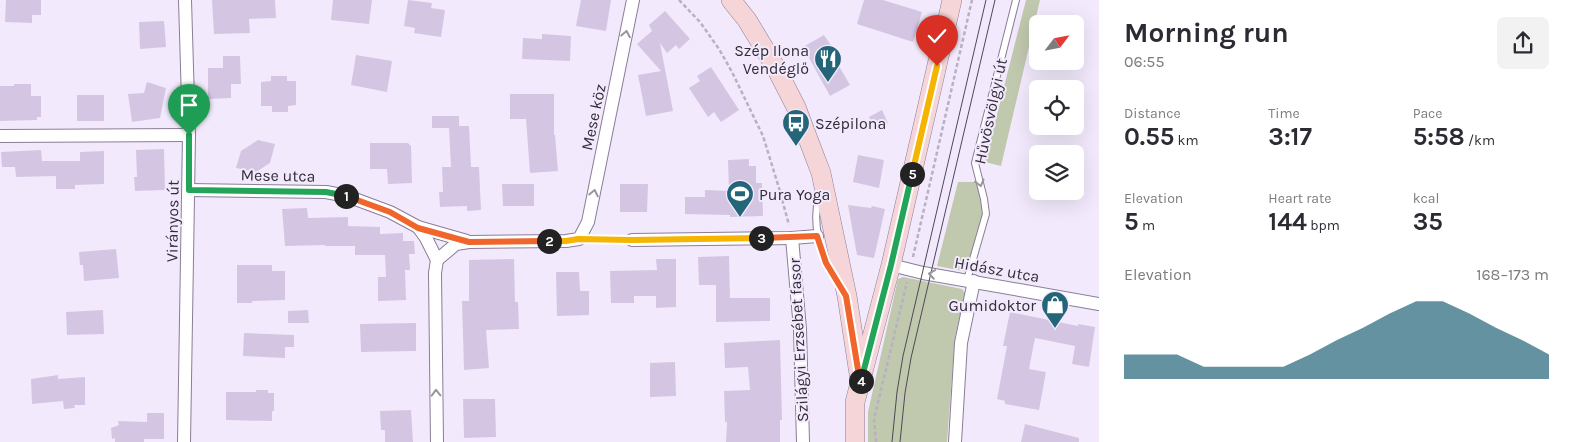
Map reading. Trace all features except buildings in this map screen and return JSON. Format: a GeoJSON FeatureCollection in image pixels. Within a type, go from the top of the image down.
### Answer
{"type":"FeatureCollection","features":[{"type":"Feature","properties":{"kind":"main road"},"geometry":{"type":"LineString","coordinates":[[732,0],[764,46],[787,88],[814,152],[822,181],[846,296],[860,382]]}},
{"type":"Feature","properties":{"kind":"main road"},"geometry":{"type":"LineString","coordinates":[[855,442],[855,402],[891,265],[952,0]]}},
{"type":"Feature","properties":{"kind":"street","name":"Virányos út"},"geometry":{"type":"LineString","coordinates":[[184,442],[189,190],[185,0]]}},
{"type":"Feature","properties":{"kind":"street","name":"Mese köz"},"geometry":{"type":"LineString","coordinates":[[578,239],[588,222],[633,0]]}},
{"type":"Feature","properties":{"kind":"street"},"geometry":{"type":"LineString","coordinates":[[0,136],[189,135]]}},
{"type":"Feature","properties":{"kind":"street","name":"Mese utca"},"geometry":{"type":"LineString","coordinates":[[189,190],[326,192],[347,196],[390,212],[418,228],[469,242]]}},
{"type":"Feature","properties":{"kind":"street","name":"Mese utca"},"geometry":{"type":"LineString","coordinates":[[418,228],[426,238],[437,260],[456,244],[469,242],[566,241],[578,239]]}},
{"type":"Feature","properties":{"kind":"street"},"geometry":{"type":"LineString","coordinates":[[632,240],[817,236]]}},
{"type":"Feature","properties":{"kind":"street","name":"Szilágyi Erzsébet fasor"},"geometry":{"type":"LineString","coordinates":[[792,238],[800,329],[803,442]]}},
{"type":"Feature","properties":{"kind":"street"},"geometry":{"type":"LineString","coordinates":[[437,260],[435,273],[437,442]]}},
{"type":"Feature","properties":{"kind":"street","name":"Hidász utca"},"geometry":{"type":"LineString","coordinates":[[891,265],[1099,304]]}},
{"type":"Feature","properties":{"kind":"street","name":"Hűvösvölgyi út"},"geometry":{"type":"LineString","coordinates":[[955,442],[961,343],[971,280]]}},
{"type":"Feature","properties":{"kind":"lane","name":"Hűvösvölgyi út"},"geometry":{"type":"LineString","coordinates":[[971,280],[986,214],[975,163],[1016,0]]}},
{"type":"Feature","properties":{"kind":"lane"},"geometry":{"type":"LineString","coordinates":[[822,181],[816,207],[817,236],[826,263],[846,296]]}},
{"type":"Feature","properties":{"kind":"path"},"geometry":{"type":"LineString","coordinates":[[679,0],[700,22],[719,49],[763,136],[780,188],[792,238]]}},
{"type":"Feature","properties":{"kind":"path"},"geometry":{"type":"LineString","coordinates":[[876,442],[874,419],[972,0]]}},
{"type":"Feature","properties":{"kind":"path"},"geometry":{"type":"LineString","coordinates":[[578,239],[632,240]]}},
{"type":"Feature","properties":{"kind":"green space"},"geometry":{"type":"Polygon","coordinates":[[[1026,0],[1040,0],[1036,15],[1029,15],[1029,47],[1001,166],[985,162],[1026,0]]]}},
{"type":"Feature","properties":{"kind":"green space"},"geometry":{"type":"Polygon","coordinates":[[[958,182],[977,182],[983,213],[969,272],[937,266],[958,182]]]}},
{"type":"Feature","properties":{"kind":"green space"},"geometry":{"type":"Polygon","coordinates":[[[903,277],[962,289],[965,293],[955,337],[947,442],[868,442],[868,412],[898,279],[903,277]]]}},
{"type":"Feature","properties":{"kind":"tram line"},"geometry":{"type":"LineString","coordinates":[[892,442],[903,356],[986,0]]}},
{"type":"Feature","properties":{"kind":"tram line"},"geometry":{"type":"LineString","coordinates":[[900,442],[911,358],[995,0]]}},
{"type":"Feature","properties":{"kind":"place","name":"Szép Ilona Vendéglő"},"geometry":{"type":"Point","coordinates":[828,83]}},
{"type":"Feature","properties":{"kind":"place","name":"Szépilona"},"geometry":{"type":"Point","coordinates":[796,147]}},
{"type":"Feature","properties":{"kind":"place","name":"Pura Yoga"},"geometry":{"type":"Point","coordinates":[740,218]}},
{"type":"Feature","properties":{"kind":"place","name":"Gumidoktor"},"geometry":{"type":"Point","coordinates":[1055,329]}},
{"type":"Feature","properties":{"kind":"route"},"geometry":{"type":"LineString","coordinates":[[189,135],[189,190],[326,192],[347,196],[390,212],[418,228],[469,242],[566,241],[578,239],[792,238],[817,236],[826,263],[846,296],[860,382],[891,265],[937,66]]}}]}
